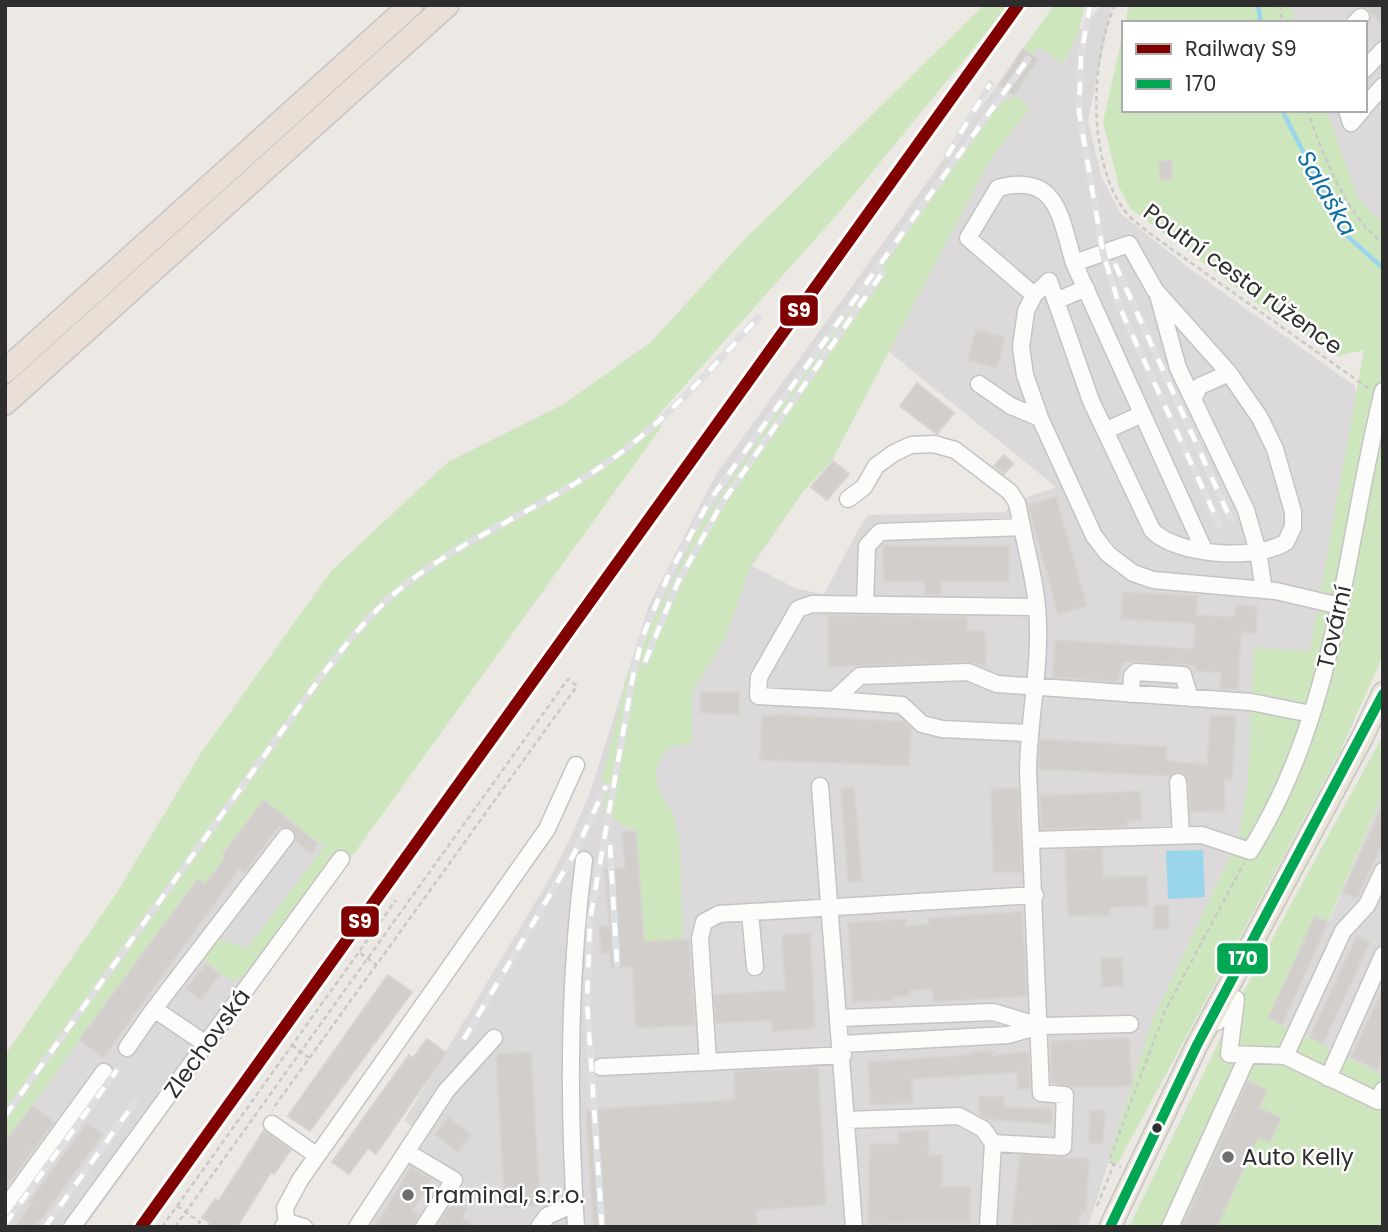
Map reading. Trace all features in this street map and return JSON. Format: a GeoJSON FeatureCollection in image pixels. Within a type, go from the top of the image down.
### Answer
{"type":"FeatureCollection","features":[{"type":"Feature","properties":{"kind":"highway"},"geometry":{"type":"LineString","coordinates":[[5,371],[411,5]]}},
{"type":"Feature","properties":{"kind":"highway"},"geometry":{"type":"LineString","coordinates":[[5,403],[447,5]]}},
{"type":"Feature","properties":{"kind":"main road"},"geometry":{"type":"LineString","coordinates":[[1110,1227],[1197,1045],[1363,736],[1383,693]]}},
{"type":"Feature","properties":{"kind":"street"},"geometry":{"type":"LineString","coordinates":[[1367,67],[1383,50]]}},
{"type":"Feature","properties":{"kind":"street"},"geometry":{"type":"LineString","coordinates":[[1367,105],[1383,86]]}},
{"type":"Feature","properties":{"kind":"street"},"geometry":{"type":"LineString","coordinates":[[1348,112],[1351,123],[1361,112]]}},
{"type":"Feature","properties":{"kind":"street"},"geometry":{"type":"LineString","coordinates":[[1034,295],[968,238],[998,188],[1022,181],[1044,190],[1060,215],[1074,263],[1205,550]]}},
{"type":"Feature","properties":{"kind":"street"},"geometry":{"type":"LineString","coordinates":[[1074,263],[1129,244],[1157,292],[1229,373],[1260,418],[1275,449],[1293,512],[1290,537],[1281,545],[1258,552],[1205,550],[1169,542],[1152,530],[1105,431],[1049,281],[1034,295],[1026,311],[1021,347],[1025,374],[1040,418],[1094,536],[1119,565],[1133,573],[1174,584],[1264,590],[1340,606]]}},
{"type":"Feature","properties":{"kind":"street"},"geometry":{"type":"LineString","coordinates":[[1056,301],[1086,288]]}},
{"type":"Feature","properties":{"kind":"street"},"geometry":{"type":"LineString","coordinates":[[1157,292],[1178,368],[1246,510],[1258,552],[1264,590]]}},
{"type":"Feature","properties":{"kind":"street"},"geometry":{"type":"LineString","coordinates":[[1193,399],[1200,386],[1229,373]]}},
{"type":"Feature","properties":{"kind":"street"},"geometry":{"type":"LineString","coordinates":[[979,383],[1011,406],[1040,418]]}},
{"type":"Feature","properties":{"kind":"street","name":"Tovární"},"geometry":{"type":"LineString","coordinates":[[1250,851],[1270,820],[1311,714],[1340,606],[1382,394]]}},
{"type":"Feature","properties":{"kind":"street"},"geometry":{"type":"LineString","coordinates":[[1105,431],[1142,414]]}},
{"type":"Feature","properties":{"kind":"street"},"geometry":{"type":"LineString","coordinates":[[848,499],[864,487],[876,466],[894,453],[911,445],[934,444],[955,450],[1010,492],[1017,503],[1038,607],[1036,689],[1028,733],[1041,1093],[1065,1095],[1063,1147],[993,1143]]}},
{"type":"Feature","properties":{"kind":"street"},"geometry":{"type":"LineString","coordinates":[[865,605],[867,547],[880,531],[1022,527]]}},
{"type":"Feature","properties":{"kind":"street"},"geometry":{"type":"LineString","coordinates":[[1028,733],[942,729],[922,724],[902,705],[758,696],[759,677],[798,609],[812,604],[1038,607]]}},
{"type":"Feature","properties":{"kind":"street"},"geometry":{"type":"LineString","coordinates":[[834,700],[860,676],[968,672],[997,684],[1036,689],[1251,702],[1311,714]]}},
{"type":"Feature","properties":{"kind":"street"},"geometry":{"type":"LineString","coordinates":[[1131,694],[1132,676],[1136,672],[1182,675],[1191,698]]}},
{"type":"Feature","properties":{"kind":"street"},"geometry":{"type":"LineString","coordinates":[[304,1227],[285,1226],[286,1203],[316,1155],[416,1020],[426,999],[547,829],[576,765]]}},
{"type":"Feature","properties":{"kind":"street"},"geometry":{"type":"LineString","coordinates":[[1178,782],[1181,835]]}},
{"type":"Feature","properties":{"kind":"street"},"geometry":{"type":"LineString","coordinates":[[820,786],[854,1227]]}},
{"type":"Feature","properties":{"kind":"street"},"geometry":{"type":"LineString","coordinates":[[1032,840],[1202,835],[1250,851]]}},
{"type":"Feature","properties":{"kind":"street"},"geometry":{"type":"LineString","coordinates":[[127,1048],[286,837]]}},
{"type":"Feature","properties":{"kind":"street","name":"Zlechovská"},"geometry":{"type":"LineString","coordinates":[[72,1227],[341,859]]}},
{"type":"Feature","properties":{"kind":"street"},"geometry":{"type":"LineString","coordinates":[[576,1227],[568,1111],[575,925],[584,860]]}},
{"type":"Feature","properties":{"kind":"street"},"geometry":{"type":"LineString","coordinates":[[1285,1056],[1343,931],[1367,905],[1383,871]]}},
{"type":"Feature","properties":{"kind":"street"},"geometry":{"type":"LineString","coordinates":[[708,1062],[700,930],[711,917],[831,906],[1035,894]]}},
{"type":"Feature","properties":{"kind":"street"},"geometry":{"type":"LineString","coordinates":[[750,912],[755,967]]}},
{"type":"Feature","properties":{"kind":"street"},"geometry":{"type":"LineString","coordinates":[[1328,1077],[1383,955]]}},
{"type":"Feature","properties":{"kind":"street"},"geometry":{"type":"LineString","coordinates":[[1197,1045],[1236,999],[1230,1054],[1285,1056],[1378,1101],[1383,1090]]}},
{"type":"Feature","properties":{"kind":"street"},"geometry":{"type":"LineString","coordinates":[[154,1009],[206,1044]]}},
{"type":"Feature","properties":{"kind":"street"},"geometry":{"type":"LineString","coordinates":[[839,1018],[993,1012],[1040,1026]]}},
{"type":"Feature","properties":{"kind":"street"},"geometry":{"type":"LineString","coordinates":[[600,1067],[708,1062],[1008,1035],[1040,1026],[1130,1024]]}},
{"type":"Feature","properties":{"kind":"street"},"geometry":{"type":"LineString","coordinates":[[357,1227],[446,1091],[494,1038]]}},
{"type":"Feature","properties":{"kind":"street"},"geometry":{"type":"LineString","coordinates":[[1170,1227],[1248,1055]]}},
{"type":"Feature","properties":{"kind":"street"},"geometry":{"type":"LineString","coordinates":[[5,1209],[104,1072]]}},
{"type":"Feature","properties":{"kind":"street"},"geometry":{"type":"LineString","coordinates":[[846,1121],[959,1116],[983,1129],[993,1143],[988,1227]]}},
{"type":"Feature","properties":{"kind":"street"},"geometry":{"type":"LineString","coordinates":[[272,1124],[316,1155]]}},
{"type":"Feature","properties":{"kind":"street"},"geometry":{"type":"LineString","coordinates":[[407,1152],[454,1180],[424,1227]]}},
{"type":"Feature","properties":{"kind":"street"},"geometry":{"type":"LineString","coordinates":[[539,1227],[547,1216],[574,1205]]}},
{"type":"Feature","properties":{"kind":"path","name":"Poutní cesta růžence"},"geometry":{"type":"LineString","coordinates":[[1115,5],[1102,48],[1096,104],[1107,176],[1125,211],[1149,233],[1270,321],[1382,394]]}},
{"type":"Feature","properties":{"kind":"path"},"geometry":{"type":"LineString","coordinates":[[1308,112],[1342,193],[1374,236],[1383,243]]}},
{"type":"Feature","properties":{"kind":"path"},"geometry":{"type":"LineString","coordinates":[[175,1227],[568,679],[577,685],[265,1119],[272,1124]]}},
{"type":"Feature","properties":{"kind":"path"},"geometry":{"type":"LineString","coordinates":[[503,770],[512,777]]}},
{"type":"Feature","properties":{"kind":"path"},"geometry":{"type":"LineString","coordinates":[[1114,1164],[1109,1161],[1166,1011],[1250,851]]}},
{"type":"Feature","properties":{"kind":"path"},"geometry":{"type":"LineString","coordinates":[[436,864],[445,870]]}},
{"type":"Feature","properties":{"kind":"path"},"geometry":{"type":"LineString","coordinates":[[162,1227],[396,900]]}},
{"type":"Feature","properties":{"kind":"path"},"geometry":{"type":"LineString","coordinates":[[359,952],[377,965]]}},
{"type":"Feature","properties":{"kind":"path"},"geometry":{"type":"LineString","coordinates":[[292,1045],[310,1058]]}},
{"type":"Feature","properties":{"kind":"path"},"geometry":{"type":"LineString","coordinates":[[177,1206],[200,1223],[197,1227]]}},
{"type":"Feature","properties":{"kind":"shaded area"},"geometry":{"type":"Polygon","coordinates":[[[1101,5],[1112,5],[1088,120],[1101,176],[1120,213],[1190,269],[1355,386],[1357,403],[1310,651],[1254,648],[1248,784],[1239,838],[1153,1019],[1088,1227],[366,1227],[425,1136],[404,1121],[551,876],[574,830],[591,790],[649,605],[715,476],[1023,49],[1033,55],[1039,47],[1064,63],[1079,31],[1101,5]],[[888,351],[832,460],[804,490],[752,566],[797,589],[824,594],[863,521],[869,515],[1005,512],[1022,499],[1056,487],[888,351]]]}},
{"type":"Feature","properties":{"kind":"shaded area"},"geometry":{"type":"Polygon","coordinates":[[[1290,5],[1383,5],[1383,224],[1358,198],[1327,112],[1367,112],[1367,21],[1294,21],[1290,5]]]}},
{"type":"Feature","properties":{"kind":"shaded area"},"geometry":{"type":"Polygon","coordinates":[[[227,777],[348,862],[85,1227],[5,1227],[5,1088],[227,777]]]}},
{"type":"Feature","properties":{"kind":"shaded area"},"geometry":{"type":"Polygon","coordinates":[[[1383,793],[1383,1076],[1269,1017],[1315,916],[1329,922],[1383,793]]]}},
{"type":"Feature","properties":{"kind":"green space"},"geometry":{"type":"Polygon","coordinates":[[[984,5],[1009,5],[842,209],[654,420],[662,426],[348,862],[245,978],[230,980],[204,960],[207,947],[215,938],[247,948],[325,846],[262,802],[222,854],[225,858],[204,884],[197,879],[5,1143],[5,1055],[116,894],[201,753],[332,570],[448,462],[564,404],[651,342],[743,241],[984,5]]]}},
{"type":"Feature","properties":{"kind":"green space"},"geometry":{"type":"Polygon","coordinates":[[[1054,5],[1085,5],[1079,31],[1063,64],[1039,47],[1033,55],[1023,49],[1054,5]]]}},
{"type":"Feature","properties":{"kind":"green space"},"geometry":{"type":"Polygon","coordinates":[[[1129,5],[1290,5],[1294,21],[1125,21],[1129,5]]]}},
{"type":"Feature","properties":{"kind":"green space"},"geometry":{"type":"Polygon","coordinates":[[[1122,37],[1122,112],[1327,112],[1358,198],[1383,224],[1383,655],[1341,750],[1118,1163],[1108,1159],[1153,1019],[1239,838],[1248,784],[1254,648],[1310,651],[1364,350],[1338,356],[1274,316],[1130,208],[1119,187],[1103,122],[1122,37]]]}},
{"type":"Feature","properties":{"kind":"green space"},"geometry":{"type":"Polygon","coordinates":[[[1016,96],[1030,108],[990,160],[832,460],[804,490],[751,566],[725,638],[692,693],[692,743],[667,748],[655,771],[659,791],[673,813],[679,838],[683,940],[631,943],[636,831],[605,815],[602,781],[628,673],[698,528],[897,236],[993,108],[1016,96]]]}},
{"type":"Feature","properties":{"kind":"green space"},"geometry":{"type":"Polygon","coordinates":[[[1383,735],[1383,793],[1328,922],[1315,916],[1269,1017],[1383,1076],[1383,1227],[1129,1227],[1238,1002],[1383,735]]]}},
{"type":"Feature","properties":{"kind":"water"},"geometry":{"type":"Polygon","coordinates":[[[1203,850],[1205,897],[1168,899],[1166,851],[1203,850]]]}},
{"type":"Feature","properties":{"kind":"building"},"geometry":{"type":"Polygon","coordinates":[[[1359,5],[1383,5],[1383,26],[1368,9],[1359,5]]]}},
{"type":"Feature","properties":{"kind":"building"},"geometry":{"type":"Polygon","coordinates":[[[1023,49],[1038,59],[1014,95],[999,85],[1023,49]]]}},
{"type":"Feature","properties":{"kind":"building"},"geometry":{"type":"Polygon","coordinates":[[[1172,161],[1172,179],[1160,180],[1159,162],[1172,161]]]}},
{"type":"Feature","properties":{"kind":"building"},"geometry":{"type":"Polygon","coordinates":[[[976,330],[1005,337],[997,368],[968,360],[976,330]]]}},
{"type":"Feature","properties":{"kind":"building"},"geometry":{"type":"Polygon","coordinates":[[[917,383],[954,413],[937,434],[900,406],[917,383]]]}},
{"type":"Feature","properties":{"kind":"building"},"geometry":{"type":"Polygon","coordinates":[[[1004,455],[1013,464],[1004,474],[994,466],[1004,455]]]}},
{"type":"Feature","properties":{"kind":"building"},"geometry":{"type":"Polygon","coordinates":[[[833,461],[849,474],[827,500],[811,487],[833,461]]]}},
{"type":"Feature","properties":{"kind":"building"},"geometry":{"type":"Polygon","coordinates":[[[1056,497],[1087,606],[1058,614],[1028,505],[1056,497]]]}},
{"type":"Feature","properties":{"kind":"building"},"geometry":{"type":"Polygon","coordinates":[[[883,546],[1009,546],[1009,581],[941,581],[940,595],[925,595],[925,581],[884,581],[883,546]]]}},
{"type":"Feature","properties":{"kind":"building"},"geometry":{"type":"Polygon","coordinates":[[[1123,592],[1197,596],[1196,615],[1235,617],[1236,605],[1257,606],[1256,633],[1241,632],[1238,689],[1220,689],[1221,673],[1196,671],[1197,666],[1184,665],[1123,662],[1118,682],[1053,677],[1055,640],[1194,649],[1195,623],[1121,619],[1123,592]]]}},
{"type":"Feature","properties":{"kind":"building"},"geometry":{"type":"Polygon","coordinates":[[[828,615],[967,617],[967,631],[985,631],[986,666],[968,662],[828,667],[828,615]]]}},
{"type":"Feature","properties":{"kind":"building"},"geometry":{"type":"Polygon","coordinates":[[[700,692],[739,692],[739,714],[700,713],[700,692]]]}},
{"type":"Feature","properties":{"kind":"building"},"geometry":{"type":"Polygon","coordinates":[[[1210,715],[1236,716],[1232,780],[1224,779],[1225,811],[1190,812],[1188,781],[1182,772],[1169,776],[1039,769],[1040,739],[1166,747],[1166,761],[1207,765],[1210,715]]]}},
{"type":"Feature","properties":{"kind":"building"},"geometry":{"type":"Polygon","coordinates":[[[762,716],[905,722],[911,728],[909,766],[760,760],[762,716]]]}},
{"type":"Feature","properties":{"kind":"building"},"geometry":{"type":"Polygon","coordinates":[[[854,787],[862,881],[848,882],[841,788],[854,787]]]}},
{"type":"Feature","properties":{"kind":"building"},"geometry":{"type":"Polygon","coordinates":[[[1018,788],[1022,872],[993,872],[991,789],[1018,788]]]}},
{"type":"Feature","properties":{"kind":"building"},"geometry":{"type":"Polygon","coordinates":[[[1140,791],[1142,820],[1127,821],[1127,827],[1041,829],[1040,796],[1140,791]]]}},
{"type":"Feature","properties":{"kind":"building"},"geometry":{"type":"Polygon","coordinates":[[[264,800],[318,844],[311,853],[295,841],[293,829],[278,828],[245,872],[240,868],[103,1058],[79,1040],[198,879],[205,884],[225,858],[223,854],[264,800]]]}},
{"type":"Feature","properties":{"kind":"building"},"geometry":{"type":"Polygon","coordinates":[[[1383,804],[1383,842],[1357,899],[1342,893],[1383,804]]]}},
{"type":"Feature","properties":{"kind":"building"},"geometry":{"type":"Polygon","coordinates":[[[636,831],[644,942],[689,939],[695,1025],[636,1028],[632,966],[611,968],[610,953],[601,953],[599,926],[609,926],[605,869],[625,868],[622,832],[636,831]]]}},
{"type":"Feature","properties":{"kind":"building"},"geometry":{"type":"Polygon","coordinates":[[[1102,848],[1103,877],[1147,876],[1148,906],[1110,907],[1110,915],[1068,916],[1065,850],[1102,848]]]}},
{"type":"Feature","properties":{"kind":"building"},"geometry":{"type":"Polygon","coordinates":[[[1168,905],[1169,929],[1154,929],[1154,906],[1168,905]]]}},
{"type":"Feature","properties":{"kind":"building"},"geometry":{"type":"Polygon","coordinates":[[[1022,912],[1027,996],[934,1002],[933,989],[910,990],[910,995],[892,997],[892,1000],[853,1002],[848,923],[906,919],[906,926],[929,924],[929,918],[1022,912]]]}},
{"type":"Feature","properties":{"kind":"building"},"geometry":{"type":"Polygon","coordinates":[[[1315,916],[1328,922],[1282,1025],[1269,1017],[1315,916]]]}},
{"type":"Feature","properties":{"kind":"building"},"geometry":{"type":"Polygon","coordinates":[[[810,933],[815,1028],[773,1031],[772,1020],[716,1023],[714,995],[785,990],[782,935],[810,933]]]}},
{"type":"Feature","properties":{"kind":"building"},"geometry":{"type":"Polygon","coordinates":[[[1357,935],[1370,942],[1323,1044],[1310,1037],[1357,935]]]}},
{"type":"Feature","properties":{"kind":"building"},"geometry":{"type":"Polygon","coordinates":[[[1122,958],[1123,986],[1102,987],[1101,959],[1122,958]]]}},
{"type":"Feature","properties":{"kind":"building"},"geometry":{"type":"Polygon","coordinates":[[[206,964],[220,974],[201,1000],[186,989],[206,964]]]}},
{"type":"Feature","properties":{"kind":"building"},"geometry":{"type":"Polygon","coordinates":[[[388,975],[412,992],[310,1131],[288,1116],[388,975]]]}},
{"type":"Feature","properties":{"kind":"building"},"geometry":{"type":"Polygon","coordinates":[[[1383,989],[1383,1057],[1377,1069],[1351,1057],[1383,989]]]}},
{"type":"Feature","properties":{"kind":"building"},"geometry":{"type":"Polygon","coordinates":[[[1129,1038],[1132,1086],[1072,1087],[1051,1083],[1051,1041],[1129,1038]]]}},
{"type":"Feature","properties":{"kind":"building"},"geometry":{"type":"Polygon","coordinates":[[[427,1039],[446,1053],[376,1154],[368,1148],[349,1174],[332,1162],[409,1055],[413,1058],[427,1039]]]}},
{"type":"Feature","properties":{"kind":"building"},"geometry":{"type":"Polygon","coordinates":[[[993,1051],[993,1055],[1029,1052],[1030,1089],[1018,1089],[1017,1072],[912,1079],[912,1103],[871,1105],[868,1062],[993,1051]]]}},
{"type":"Feature","properties":{"kind":"building"},"geometry":{"type":"Polygon","coordinates":[[[531,1052],[540,1206],[505,1207],[496,1054],[531,1052]]]}},
{"type":"Feature","properties":{"kind":"building"},"geometry":{"type":"Polygon","coordinates":[[[818,1067],[826,1205],[756,1210],[757,1227],[593,1227],[586,1110],[735,1100],[734,1071],[818,1067]]]}},
{"type":"Feature","properties":{"kind":"building"},"geometry":{"type":"Polygon","coordinates":[[[1248,1081],[1267,1090],[1259,1108],[1281,1118],[1270,1142],[1258,1137],[1217,1227],[1182,1227],[1248,1081]]]}},
{"type":"Feature","properties":{"kind":"building"},"geometry":{"type":"Polygon","coordinates":[[[979,1096],[1004,1097],[1004,1107],[1052,1109],[1051,1124],[987,1119],[979,1115],[979,1096]]]}},
{"type":"Feature","properties":{"kind":"building"},"geometry":{"type":"Polygon","coordinates":[[[32,1106],[54,1122],[5,1188],[5,1143],[32,1106]]]}},
{"type":"Feature","properties":{"kind":"building"},"geometry":{"type":"Polygon","coordinates":[[[1090,1110],[1105,1111],[1103,1143],[1089,1143],[1090,1110]]]}},
{"type":"Feature","properties":{"kind":"building"},"geometry":{"type":"Polygon","coordinates":[[[449,1117],[471,1135],[457,1152],[435,1134],[449,1117]]]}},
{"type":"Feature","properties":{"kind":"building"},"geometry":{"type":"Polygon","coordinates":[[[87,1123],[103,1134],[35,1227],[15,1227],[32,1204],[29,1202],[87,1123]]]}},
{"type":"Feature","properties":{"kind":"building"},"geometry":{"type":"Polygon","coordinates":[[[264,1130],[291,1150],[274,1174],[271,1172],[237,1227],[207,1227],[210,1223],[202,1218],[215,1199],[218,1202],[264,1130]]]}},
{"type":"Feature","properties":{"kind":"building"},"geometry":{"type":"Polygon","coordinates":[[[928,1130],[929,1155],[942,1155],[942,1187],[970,1187],[970,1223],[868,1224],[870,1144],[899,1144],[898,1132],[928,1130]]]}},
{"type":"Feature","properties":{"kind":"building"},"geometry":{"type":"Polygon","coordinates":[[[1020,1155],[1089,1159],[1086,1211],[1081,1210],[1078,1227],[1012,1224],[1020,1155]]]}},
{"type":"Feature","properties":{"kind":"building","name":"Traminal, s.r.o."},"geometry":{"type":"Polygon","coordinates":[[[411,1167],[431,1179],[412,1211],[419,1215],[414,1227],[375,1227],[411,1167]]]}},
{"type":"Feature","properties":{"kind":"building"},"geometry":{"type":"Polygon","coordinates":[[[454,1200],[467,1209],[462,1217],[475,1227],[437,1227],[454,1200]]]}},
{"type":"Feature","properties":{"kind":"waterway","name":"Salaška"},"geometry":{"type":"LineString","coordinates":[[1258,5],[1261,21]]}},
{"type":"Feature","properties":{"kind":"waterway","name":"Salaška"},"geometry":{"type":"LineString","coordinates":[[1283,112],[1344,233],[1383,268]]}},
{"type":"Feature","properties":{"kind":"railway"},"geometry":{"type":"LineString","coordinates":[[1090,5],[1081,56],[1079,112],[1103,253],[1120,308],[1219,524]]}},
{"type":"Feature","properties":{"kind":"railway"},"geometry":{"type":"LineString","coordinates":[[602,1227],[587,1002],[590,920],[642,638],[669,574],[710,500],[1028,59]]}},
{"type":"Feature","properties":{"kind":"railway"},"geometry":{"type":"LineString","coordinates":[[947,156],[990,84]]}},
{"type":"Feature","properties":{"kind":"railway"},"geometry":{"type":"LineString","coordinates":[[1115,264],[1230,518]]}},
{"type":"Feature","properties":{"kind":"railway"},"geometry":{"type":"LineString","coordinates":[[645,662],[678,582],[722,503],[883,272]]}},
{"type":"Feature","properties":{"kind":"railway"},"geometry":{"type":"LineString","coordinates":[[5,1116],[318,681],[374,613],[395,593],[446,556],[582,479],[629,446],[687,394],[758,318]]}},
{"type":"Feature","properties":{"kind":"railway"},"geometry":{"type":"LineString","coordinates":[[464,1039],[573,856],[606,786]]}},
{"type":"Feature","properties":{"kind":"railway"},"geometry":{"type":"LineString","coordinates":[[610,845],[617,964]]}},
{"type":"Feature","properties":{"kind":"railway"},"geometry":{"type":"LineString","coordinates":[[5,1224],[117,1070]]}},
{"type":"Feature","properties":{"kind":"railway"},"geometry":{"type":"LineString","coordinates":[[45,1227],[135,1102]]}},
{"type":"Feature","properties":{"kind":"rail line","name":"S9"},"geometry":{"type":"LineString","coordinates":[[141,1227],[1018,5]]}},
{"type":"Feature","properties":{"kind":"transit line","name":"170"},"geometry":{"type":"LineString","coordinates":[[1110,1227],[1197,1045],[1383,694]]}},
{"type":"Feature","properties":{"kind":"place","name":"Auto Kelly"},"geometry":{"type":"Point","coordinates":[1228,1157]}},
{"type":"Feature","properties":{"kind":"place","name":"Traminal, s.r.o."},"geometry":{"type":"Point","coordinates":[408,1195]}}]}
